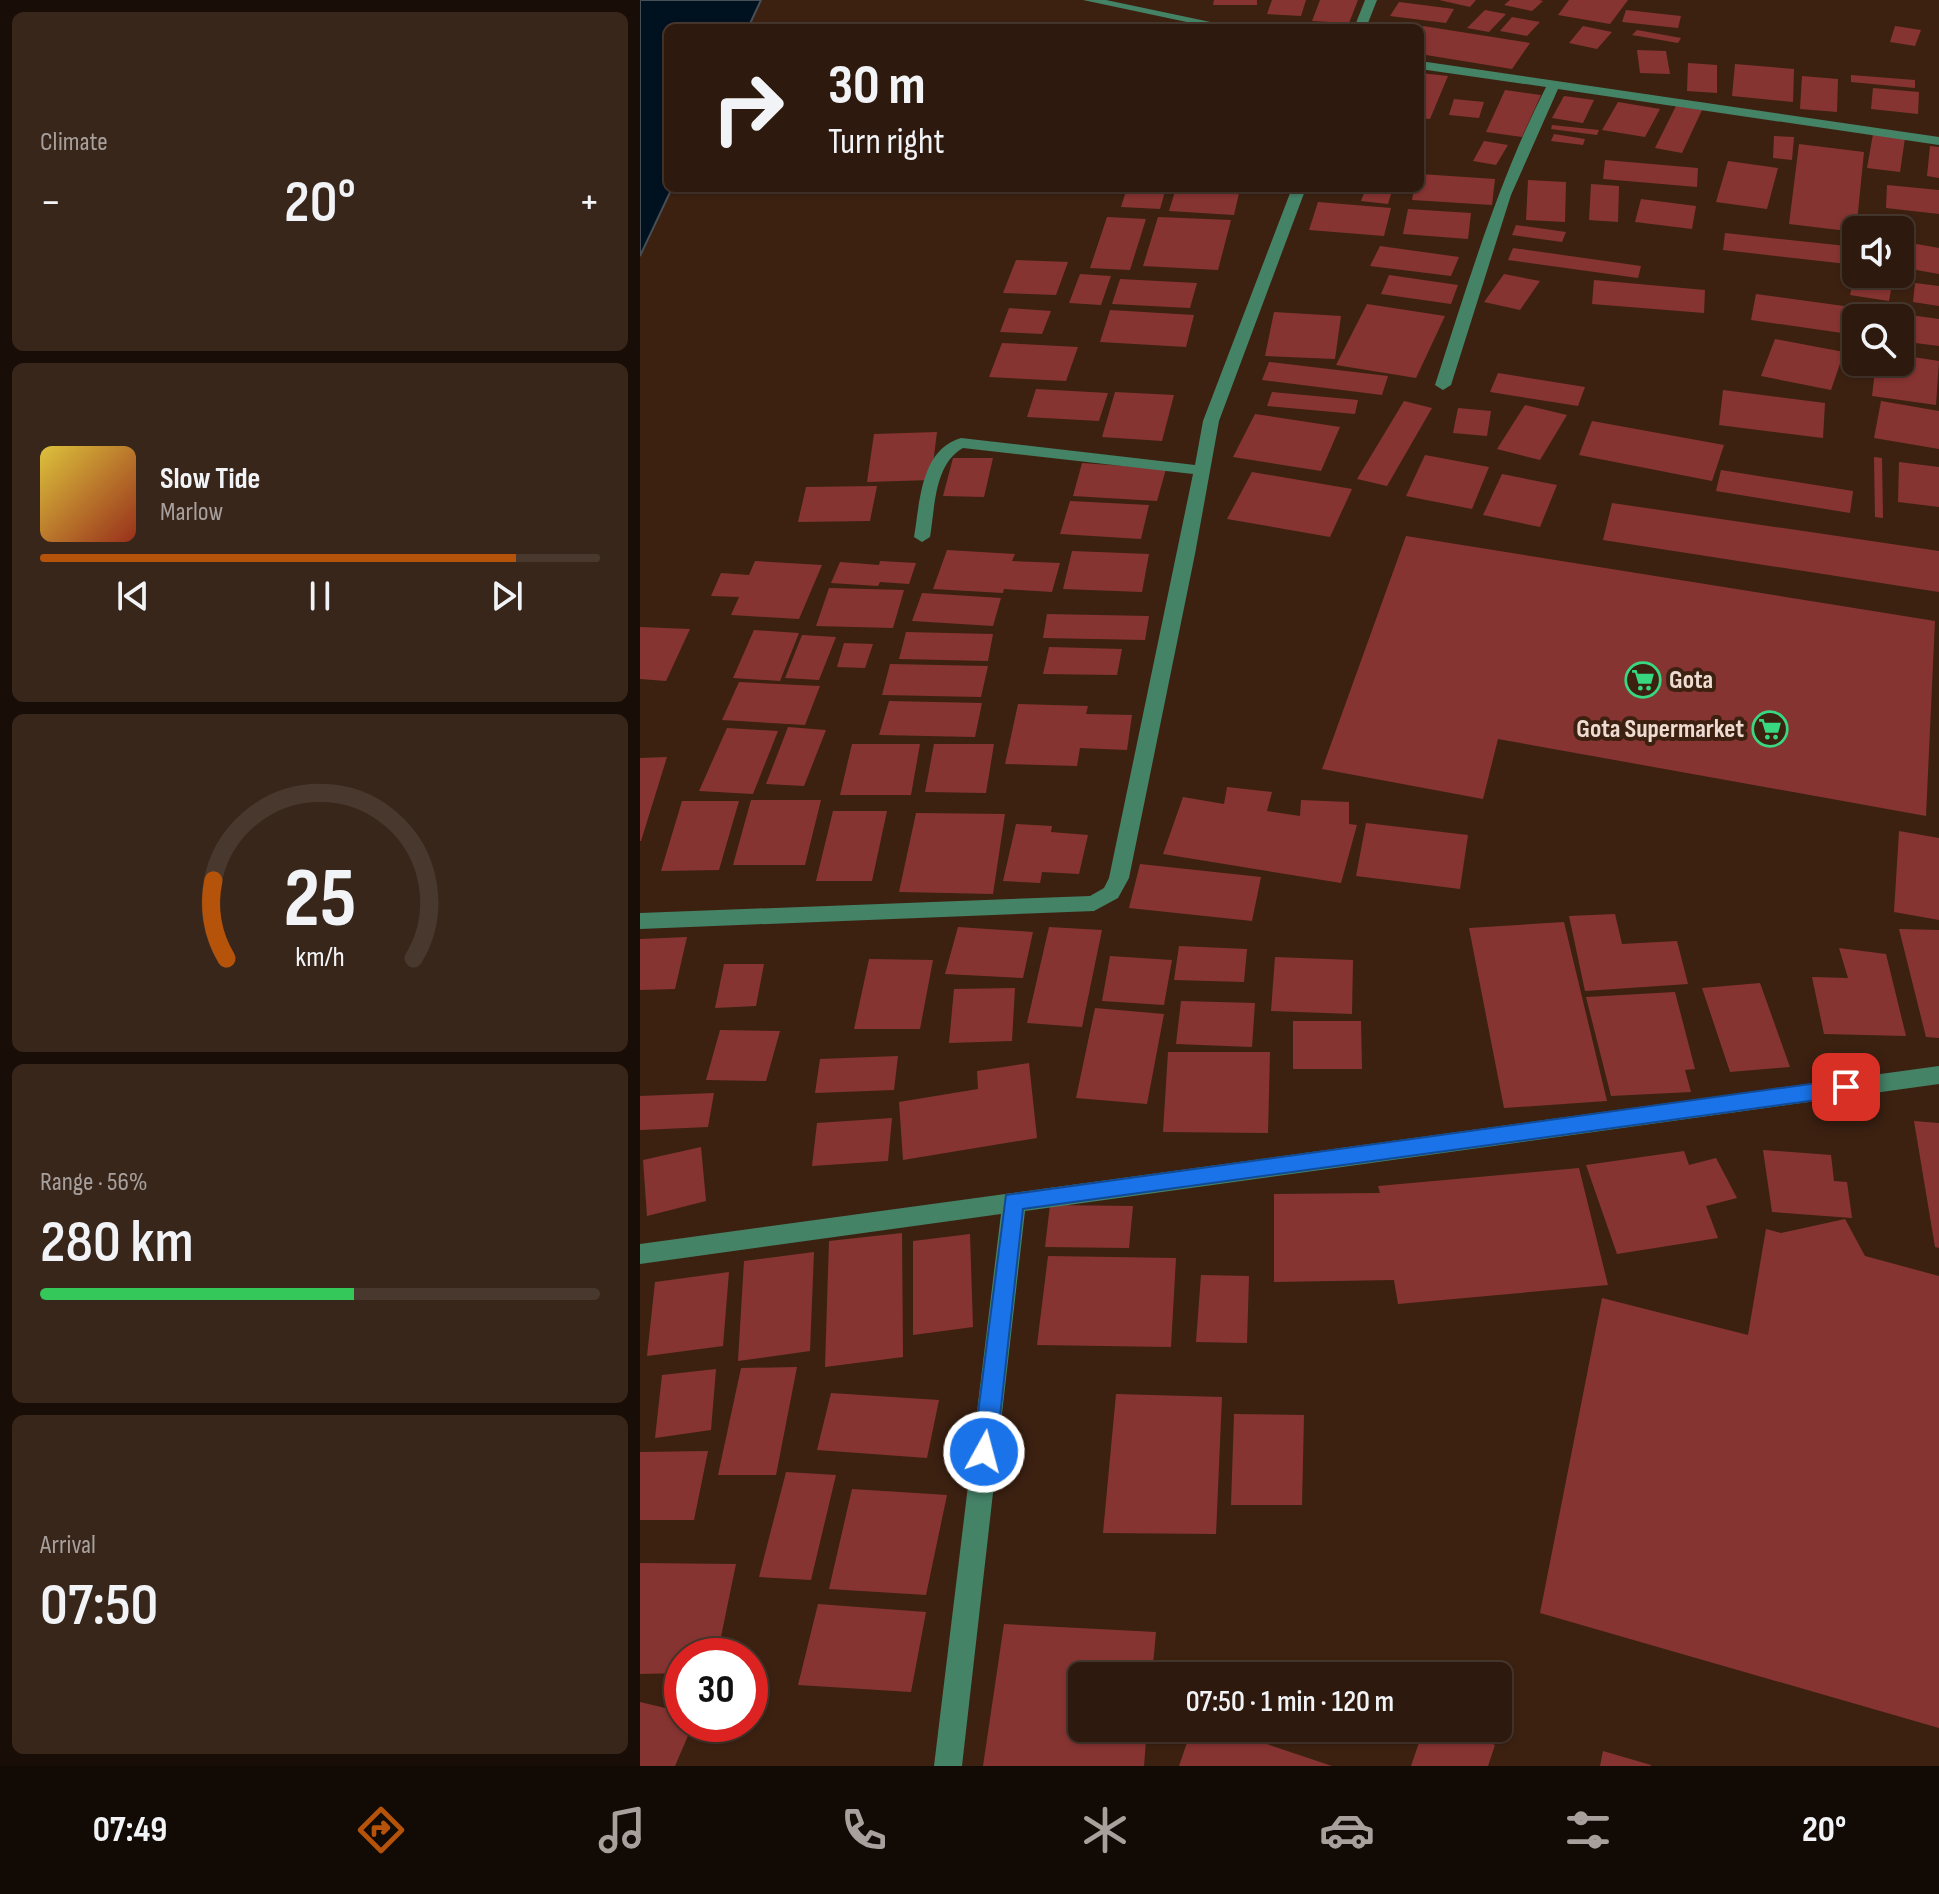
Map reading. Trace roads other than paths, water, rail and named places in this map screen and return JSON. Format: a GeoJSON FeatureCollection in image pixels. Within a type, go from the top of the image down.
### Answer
{"type":"FeatureCollection","features":[{"type":"Feature","properties":{"kind":"street"},"geometry":{"type":"LineString","coordinates":[[1089,0],[1213,24]]}},
{"type":"Feature","properties":{"kind":"street"},"geometry":{"type":"LineString","coordinates":[[1362,24],[1371,0]]}},
{"type":"Feature","properties":{"kind":"street"},"geometry":{"type":"LineString","coordinates":[[1170,24],[1177,17]]}},
{"type":"Feature","properties":{"kind":"street"},"geometry":{"type":"LineString","coordinates":[[1424,66],[1939,141]]}},
{"type":"Feature","properties":{"kind":"street"},"geometry":{"type":"LineString","coordinates":[[1443,385],[1495,219],[1534,121],[1553,86]]}},
{"type":"Feature","properties":{"kind":"street"},"geometry":{"type":"LineString","coordinates":[[640,921],[1094,903],[1111,893],[1119,878],[1211,421],[1297,192]]}},
{"type":"Feature","properties":{"kind":"street"},"geometry":{"type":"LineString","coordinates":[[922,537],[938,462],[951,446],[961,443],[1201,470]]}},
{"type":"Feature","properties":{"kind":"street"},"geometry":{"type":"LineString","coordinates":[[640,1254],[1939,1075]]}},
{"type":"Feature","properties":{"kind":"street"},"geometry":{"type":"LineString","coordinates":[[948,1766],[1014,1202]]}},
{"type":"Feature","properties":{"kind":"water"},"geometry":{"type":"Polygon","coordinates":[[[640,0],[761,0],[750,24],[664,24],[664,192],[670,192],[640,256],[640,0]]]}},
{"type":"Feature","properties":{"kind":"place","name":"Gota"},"geometry":{"type":"Point","coordinates":[1643,680]}},
{"type":"Feature","properties":{"kind":"place","name":"Gota Supermarket"},"geometry":{"type":"Point","coordinates":[1770,729]}}]}
